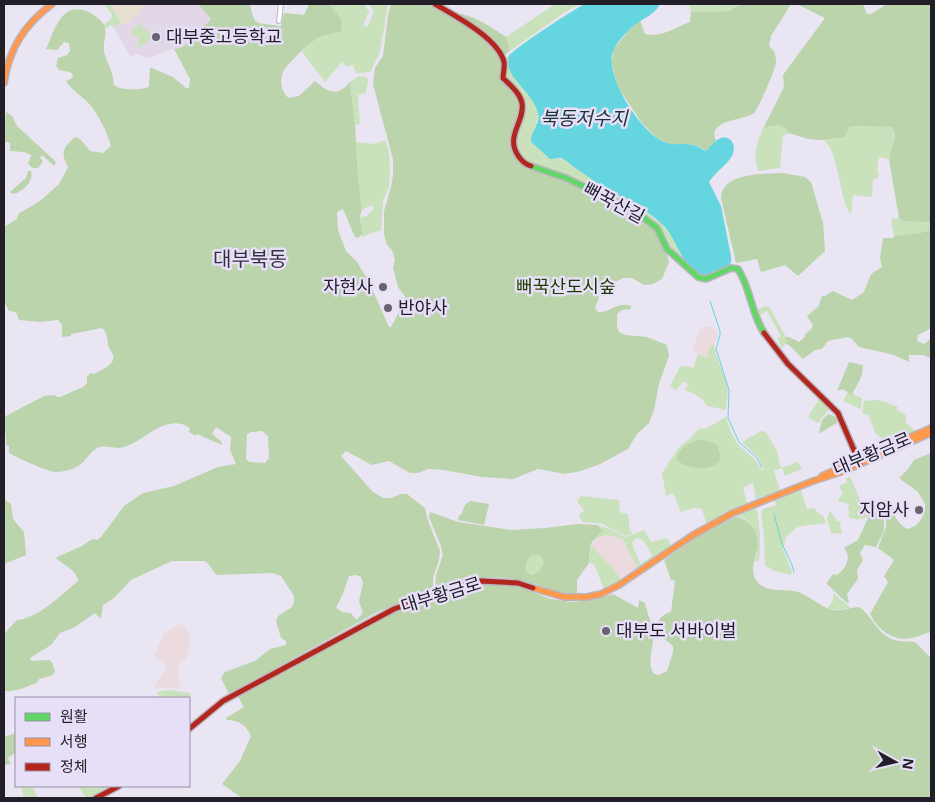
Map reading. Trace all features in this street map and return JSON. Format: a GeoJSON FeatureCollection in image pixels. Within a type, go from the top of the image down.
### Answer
{"type":"FeatureCollection","features":[{"type":"Feature","properties":{"kind":"main road"},"geometry":{"type":"LineString","coordinates":[[4,83],[9,56],[17,38],[32,20],[52,4]]}},
{"type":"Feature","properties":{"kind":"main road","name":"뻐꾹산길"},"geometry":{"type":"LineString","coordinates":[[435,4],[479,33],[493,45],[504,60],[503,78],[515,90],[522,104],[521,116],[515,129],[514,144],[524,164],[566,178],[635,211],[657,228],[667,249],[698,277],[706,279],[731,268],[738,268],[746,281],[756,318],[765,334],[788,364],[838,413],[859,462]]}},
{"type":"Feature","properties":{"kind":"main road","name":"대부황금로"},"geometry":{"type":"LineString","coordinates":[[859,462],[931,428]]}},
{"type":"Feature","properties":{"kind":"main road","name":"대부황금로"},"geometry":{"type":"LineString","coordinates":[[190,728],[206,713],[226,700],[322,646],[394,609],[456,587],[480,581],[518,584],[564,597],[587,597],[600,594],[629,579],[709,525],[813,481],[831,471],[859,462],[931,433]]}},
{"type":"Feature","properties":{"kind":"main road"},"geometry":{"type":"LineString","coordinates":[[96,798],[117,787]]}},
{"type":"Feature","properties":{"kind":"street"},"geometry":{"type":"LineString","coordinates":[[280,21],[281,4]]}},
{"type":"Feature","properties":{"kind":"shaded area","name":"대부중고등학교"},"geometry":{"type":"Polygon","coordinates":[[[110,4],[200,4],[211,18],[183,47],[165,51],[150,58],[136,54],[131,57],[113,27],[121,22],[110,4]]]}},
{"type":"Feature","properties":{"kind":"shaded area"},"geometry":{"type":"Polygon","coordinates":[[[701,327],[715,327],[718,336],[711,346],[709,356],[706,358],[692,350],[701,327]]]}},
{"type":"Feature","properties":{"kind":"shaded area"},"geometry":{"type":"Polygon","coordinates":[[[607,535],[622,538],[638,569],[621,580],[614,569],[591,545],[598,537],[607,535]]]}},
{"type":"Feature","properties":{"kind":"shaded area"},"geometry":{"type":"Polygon","coordinates":[[[178,624],[186,628],[190,637],[186,658],[179,666],[180,687],[178,689],[170,687],[156,688],[155,685],[167,668],[166,664],[154,655],[165,632],[173,629],[178,624]]]}},
{"type":"Feature","properties":{"kind":"green space"},"geometry":{"type":"Polygon","coordinates":[[[104,4],[110,4],[121,22],[114,27],[112,25],[105,28],[103,25],[111,19],[112,15],[104,4]]]}},
{"type":"Feature","properties":{"kind":"green space","name":"뻐꾹산도시숲"},"geometry":{"type":"Polygon","coordinates":[[[250,4],[253,17],[258,22],[281,26],[284,13],[304,15],[309,4],[329,4],[342,20],[341,32],[326,35],[315,40],[290,63],[282,74],[282,86],[284,93],[289,98],[299,96],[315,81],[332,92],[341,90],[350,82],[362,210],[360,216],[362,234],[358,238],[355,237],[343,209],[337,212],[338,230],[346,251],[357,262],[368,280],[389,327],[391,327],[399,312],[408,306],[408,301],[398,287],[393,268],[395,259],[392,250],[387,245],[384,234],[384,211],[391,187],[393,159],[373,84],[375,68],[383,56],[391,4],[433,4],[472,28],[493,46],[503,60],[502,75],[519,98],[521,110],[512,137],[518,160],[635,212],[656,229],[666,250],[669,262],[662,279],[653,284],[644,285],[632,278],[623,278],[602,289],[595,308],[598,312],[603,312],[621,305],[631,306],[631,309],[622,310],[617,314],[619,332],[625,335],[647,337],[667,345],[669,356],[659,384],[654,410],[649,423],[637,434],[628,449],[600,464],[581,471],[565,474],[538,469],[513,479],[482,477],[428,469],[418,473],[410,473],[389,461],[372,465],[346,451],[341,456],[373,492],[383,498],[407,494],[425,508],[440,551],[433,578],[433,590],[377,612],[229,694],[221,678],[225,672],[255,661],[270,649],[286,645],[286,641],[281,638],[276,621],[278,616],[292,607],[294,596],[281,576],[272,573],[217,575],[205,561],[172,561],[131,580],[114,598],[103,605],[101,619],[95,613],[75,627],[60,633],[51,645],[30,658],[31,661],[49,660],[52,662],[55,671],[53,675],[39,679],[38,682],[21,689],[4,691],[4,634],[17,620],[33,615],[41,610],[78,581],[75,574],[57,557],[82,546],[92,539],[97,540],[124,506],[143,493],[174,486],[218,467],[236,464],[230,450],[231,437],[216,427],[212,434],[221,441],[222,445],[197,434],[196,436],[189,432],[190,428],[173,423],[164,425],[124,447],[97,448],[79,466],[55,472],[9,453],[9,446],[6,445],[6,434],[4,431],[4,417],[44,396],[55,395],[60,397],[83,387],[87,383],[87,377],[90,373],[94,374],[107,367],[113,359],[102,328],[62,337],[62,325],[58,320],[40,322],[19,320],[16,312],[9,311],[4,301],[4,227],[17,219],[18,214],[40,201],[59,184],[68,167],[64,158],[65,147],[75,137],[80,139],[90,151],[103,153],[111,146],[105,130],[94,111],[66,81],[72,78],[73,75],[70,72],[59,70],[56,66],[58,58],[67,55],[70,51],[69,43],[64,42],[57,50],[46,49],[56,26],[65,13],[79,9],[89,12],[101,20],[105,28],[104,52],[112,73],[114,85],[117,87],[141,89],[149,87],[150,68],[152,68],[173,77],[186,88],[189,88],[190,79],[174,49],[183,47],[211,19],[199,5],[250,4]],[[262,431],[247,434],[246,459],[249,462],[265,463],[269,458],[268,436],[262,431]],[[356,575],[349,576],[336,608],[342,612],[351,613],[356,620],[363,613],[359,601],[363,583],[361,577],[356,575]]]}},
{"type":"Feature","properties":{"kind":"green space"},"geometry":{"type":"Polygon","coordinates":[[[329,4],[364,4],[369,12],[363,25],[367,27],[374,11],[369,4],[388,4],[380,52],[370,72],[356,73],[353,65],[346,67],[342,62],[325,82],[302,52],[311,42],[331,33],[342,20],[329,4]]]}},
{"type":"Feature","properties":{"kind":"green space"},"geometry":{"type":"Polygon","coordinates":[[[555,4],[580,4],[562,14],[510,51],[506,37],[555,4]]]}},
{"type":"Feature","properties":{"kind":"green space"},"geometry":{"type":"Polygon","coordinates":[[[689,4],[743,4],[734,7],[731,11],[691,12],[689,4]]]}},
{"type":"Feature","properties":{"kind":"green space"},"geometry":{"type":"Polygon","coordinates":[[[742,4],[791,4],[771,36],[769,46],[774,51],[775,66],[756,110],[749,116],[728,122],[716,128],[714,134],[716,141],[706,151],[698,146],[669,144],[657,138],[642,123],[619,89],[612,64],[613,50],[640,20],[645,34],[657,35],[690,22],[691,12],[731,11],[742,4]]]}},
{"type":"Feature","properties":{"kind":"green space"},"geometry":{"type":"Polygon","coordinates":[[[797,4],[863,4],[867,14],[871,14],[887,4],[931,4],[931,222],[903,221],[899,218],[889,159],[895,137],[891,127],[852,126],[849,127],[845,137],[822,140],[798,136],[780,126],[763,129],[784,87],[783,75],[825,18],[797,4]]]}},
{"type":"Feature","properties":{"kind":"green space"},"geometry":{"type":"Polygon","coordinates":[[[452,13],[466,15],[500,33],[506,37],[510,51],[503,56],[499,50],[452,13]]]}},
{"type":"Feature","properties":{"kind":"green space"},"geometry":{"type":"Polygon","coordinates":[[[140,24],[153,37],[139,48],[136,46],[140,43],[137,41],[139,39],[136,35],[133,37],[131,30],[140,24]]]}},
{"type":"Feature","properties":{"kind":"green space"},"geometry":{"type":"Polygon","coordinates":[[[510,55],[508,60],[511,71],[530,95],[539,115],[531,142],[546,155],[554,159],[565,160],[605,188],[639,206],[664,226],[675,240],[686,264],[697,274],[676,257],[525,163],[517,150],[515,142],[503,74],[504,59],[510,55]]]}},
{"type":"Feature","properties":{"kind":"green space"},"geometry":{"type":"Polygon","coordinates":[[[359,76],[366,77],[368,80],[366,93],[358,95],[360,124],[355,125],[350,82],[359,76]]]}},
{"type":"Feature","properties":{"kind":"green space"},"geometry":{"type":"Polygon","coordinates":[[[6,112],[12,116],[17,126],[54,160],[56,163],[54,166],[42,155],[40,158],[43,161],[38,168],[33,168],[28,164],[31,155],[24,152],[10,151],[10,143],[4,141],[6,112]]]}},
{"type":"Feature","properties":{"kind":"green space"},"geometry":{"type":"Polygon","coordinates":[[[776,125],[782,126],[793,134],[783,136],[780,168],[758,171],[756,155],[761,134],[763,129],[776,125]]]}},
{"type":"Feature","properties":{"kind":"green space"},"geometry":{"type":"Polygon","coordinates":[[[849,127],[891,127],[894,138],[889,159],[879,157],[878,178],[873,179],[872,197],[853,195],[851,215],[844,198],[836,163],[829,146],[824,141],[845,137],[849,127]]]}},
{"type":"Feature","properties":{"kind":"green space"},"geometry":{"type":"Polygon","coordinates":[[[385,140],[389,151],[390,171],[389,187],[383,201],[381,230],[361,237],[361,217],[367,216],[374,208],[371,205],[362,210],[356,142],[375,144],[385,140]]]}},
{"type":"Feature","properties":{"kind":"green space"},"geometry":{"type":"Polygon","coordinates":[[[28,171],[31,171],[29,183],[23,189],[12,194],[10,192],[26,178],[28,171]]]}},
{"type":"Feature","properties":{"kind":"green space"},"geometry":{"type":"Polygon","coordinates":[[[783,173],[805,177],[811,182],[823,223],[825,251],[798,276],[785,265],[761,272],[757,259],[736,263],[721,198],[723,190],[736,179],[756,174],[783,173]]]}},
{"type":"Feature","properties":{"kind":"green space"},"geometry":{"type":"Polygon","coordinates":[[[899,218],[903,221],[931,221],[931,230],[894,236],[891,219],[899,218]]]}},
{"type":"Feature","properties":{"kind":"green space"},"geometry":{"type":"Polygon","coordinates":[[[931,230],[931,328],[918,335],[917,341],[924,344],[931,339],[931,358],[923,355],[909,355],[909,362],[894,355],[859,347],[848,337],[828,341],[822,349],[815,350],[803,359],[786,344],[786,337],[799,342],[812,328],[813,325],[807,316],[818,307],[822,296],[833,291],[852,300],[864,292],[871,274],[882,267],[880,258],[883,238],[893,238],[894,236],[931,230]]]}},
{"type":"Feature","properties":{"kind":"green space"},"geometry":{"type":"Polygon","coordinates":[[[766,306],[770,308],[786,337],[786,344],[778,350],[764,330],[756,310],[766,306]],[[767,311],[760,315],[777,348],[781,346],[777,338],[781,336],[767,311]]]}},
{"type":"Feature","properties":{"kind":"green space"},"geometry":{"type":"Polygon","coordinates":[[[714,344],[727,386],[726,410],[707,406],[698,396],[685,390],[688,384],[684,381],[676,390],[670,386],[680,367],[687,366],[693,368],[698,354],[706,358],[709,356],[708,352],[711,346],[714,344]]]}},
{"type":"Feature","properties":{"kind":"green space"},"geometry":{"type":"Polygon","coordinates":[[[849,362],[863,365],[861,378],[852,395],[843,389],[837,391],[849,362]]]}},
{"type":"Feature","properties":{"kind":"green space"},"geometry":{"type":"Polygon","coordinates":[[[848,392],[862,398],[861,409],[843,401],[848,392]]]}},
{"type":"Feature","properties":{"kind":"green space"},"geometry":{"type":"Polygon","coordinates":[[[819,399],[830,408],[818,423],[809,418],[809,415],[819,399]]]}},
{"type":"Feature","properties":{"kind":"green space"},"geometry":{"type":"Polygon","coordinates":[[[880,400],[898,407],[896,409],[907,416],[905,422],[915,431],[889,443],[876,434],[868,415],[862,413],[864,401],[880,400]]]}},
{"type":"Feature","properties":{"kind":"green space"},"geometry":{"type":"Polygon","coordinates":[[[828,414],[836,417],[837,423],[819,433],[822,420],[828,414]]]}},
{"type":"Feature","properties":{"kind":"green space"},"geometry":{"type":"Polygon","coordinates":[[[726,417],[737,443],[754,458],[761,470],[764,469],[758,457],[742,442],[761,431],[766,432],[777,451],[780,466],[784,467],[798,462],[802,469],[785,476],[782,468],[774,471],[780,490],[756,499],[753,483],[743,488],[747,503],[706,523],[702,509],[695,508],[681,512],[673,493],[666,496],[662,473],[680,446],[691,438],[698,429],[707,428],[726,417]]]}},
{"type":"Feature","properties":{"kind":"green space"},"geometry":{"type":"Polygon","coordinates":[[[699,440],[709,441],[717,445],[721,458],[717,463],[706,468],[700,468],[687,466],[676,459],[684,446],[699,440]]]}},
{"type":"Feature","properties":{"kind":"green space"},"geometry":{"type":"Polygon","coordinates":[[[931,453],[931,632],[905,639],[887,634],[877,625],[870,614],[888,582],[884,576],[893,562],[893,559],[878,548],[886,527],[886,502],[894,509],[898,520],[907,529],[915,526],[923,517],[925,504],[918,492],[899,478],[914,460],[931,453]]]}},
{"type":"Feature","properties":{"kind":"green space"},"geometry":{"type":"Polygon","coordinates":[[[850,476],[863,507],[868,508],[883,500],[884,518],[869,516],[858,519],[848,516],[850,511],[848,510],[849,504],[838,501],[843,494],[839,486],[847,482],[846,478],[850,476]]]}},
{"type":"Feature","properties":{"kind":"green space"},"geometry":{"type":"Polygon","coordinates":[[[801,490],[807,509],[813,508],[824,517],[826,523],[796,528],[786,537],[783,549],[792,572],[791,575],[765,566],[761,513],[763,509],[776,505],[774,500],[801,490]]]}},
{"type":"Feature","properties":{"kind":"green space"},"geometry":{"type":"Polygon","coordinates":[[[581,496],[619,500],[619,512],[628,514],[630,531],[633,533],[625,536],[603,524],[582,522],[579,514],[584,511],[577,501],[581,496]]]}},
{"type":"Feature","properties":{"kind":"green space"},"geometry":{"type":"Polygon","coordinates":[[[4,499],[11,504],[13,519],[24,532],[26,555],[4,564],[4,499]]]}},
{"type":"Feature","properties":{"kind":"green space"},"geometry":{"type":"Polygon","coordinates":[[[470,501],[489,504],[484,525],[458,520],[465,505],[470,501]]]}},
{"type":"Feature","properties":{"kind":"green space"},"geometry":{"type":"Polygon","coordinates":[[[754,508],[757,510],[759,529],[759,561],[755,561],[757,552],[750,523],[743,518],[735,517],[754,508]]]}},
{"type":"Feature","properties":{"kind":"green space"},"geometry":{"type":"Polygon","coordinates":[[[830,510],[837,521],[841,522],[842,534],[831,533],[827,519],[830,510]]]}},
{"type":"Feature","properties":{"kind":"green space"},"geometry":{"type":"Polygon","coordinates":[[[430,512],[458,522],[512,530],[578,524],[598,525],[602,530],[590,546],[589,563],[577,580],[577,594],[555,592],[520,580],[498,577],[466,581],[435,590],[436,575],[443,555],[429,517],[430,512]],[[533,555],[527,561],[526,571],[531,575],[539,572],[544,563],[541,556],[533,555]]]}},
{"type":"Feature","properties":{"kind":"green space"},"geometry":{"type":"Polygon","coordinates":[[[869,516],[884,518],[884,531],[876,547],[865,545],[860,553],[863,560],[857,570],[858,579],[847,594],[849,602],[847,603],[827,582],[833,574],[837,575],[843,570],[848,559],[844,548],[858,540],[869,516]]]}},
{"type":"Feature","properties":{"kind":"green space"},"geometry":{"type":"Polygon","coordinates":[[[735,517],[747,522],[753,528],[756,535],[758,542],[753,568],[756,580],[764,587],[798,592],[832,610],[858,607],[866,613],[882,633],[897,641],[915,642],[931,658],[931,798],[242,798],[222,784],[240,761],[251,736],[242,724],[227,720],[226,718],[244,707],[238,697],[386,616],[416,604],[473,586],[491,584],[516,586],[551,599],[572,602],[592,600],[613,594],[638,608],[639,600],[645,603],[653,631],[650,660],[652,669],[654,674],[659,675],[667,671],[673,646],[661,636],[659,620],[663,615],[671,612],[675,580],[671,580],[664,560],[698,536],[735,517]]]}},
{"type":"Feature","properties":{"kind":"green space"},"geometry":{"type":"Polygon","coordinates":[[[598,525],[625,537],[644,530],[651,542],[667,538],[671,546],[638,569],[622,538],[607,535],[598,537],[601,533],[601,527],[598,525]],[[636,538],[632,543],[640,564],[652,556],[646,544],[639,538],[636,538]]]}},
{"type":"Feature","properties":{"kind":"green space"},"geometry":{"type":"Polygon","coordinates":[[[591,545],[614,569],[621,580],[604,589],[594,564],[589,563],[591,545]]]}},
{"type":"Feature","properties":{"kind":"green space"},"geometry":{"type":"Polygon","coordinates":[[[533,555],[541,556],[544,565],[538,573],[531,575],[526,570],[526,565],[533,555]]]}},
{"type":"Feature","properties":{"kind":"green space"},"geometry":{"type":"Polygon","coordinates":[[[833,593],[851,608],[827,609],[833,601],[833,593]]]}},
{"type":"Feature","properties":{"kind":"green space"},"geometry":{"type":"Polygon","coordinates":[[[170,690],[191,695],[188,697],[160,697],[157,692],[170,690]]]}},
{"type":"Feature","properties":{"kind":"green space"},"geometry":{"type":"Polygon","coordinates":[[[15,733],[15,753],[8,758],[11,764],[4,765],[4,737],[15,733]]]}},
{"type":"Feature","properties":{"kind":"green space"},"geometry":{"type":"Polygon","coordinates":[[[21,787],[32,787],[38,798],[24,798],[21,787]]]}},
{"type":"Feature","properties":{"kind":"green space"},"geometry":{"type":"Polygon","coordinates":[[[79,787],[111,787],[90,798],[86,798],[79,787]]]}},
{"type":"Feature","properties":{"kind":"sand"},"geometry":{"type":"Polygon","coordinates":[[[110,4],[146,4],[127,24],[121,22],[110,4]]]}},
{"type":"Feature","properties":{"kind":"water","name":"북동저수지"},"geometry":{"type":"Polygon","coordinates":[[[585,4],[659,4],[652,14],[626,33],[613,52],[612,66],[620,91],[644,127],[662,141],[670,144],[694,145],[706,151],[721,138],[728,138],[733,142],[732,156],[709,182],[721,206],[731,256],[730,264],[718,273],[706,277],[696,274],[686,262],[669,232],[651,215],[596,182],[565,160],[561,158],[550,159],[531,142],[539,117],[538,113],[532,100],[511,73],[508,65],[509,56],[558,20],[585,4]]]}},
{"type":"Feature","properties":{"kind":"waterway"},"geometry":{"type":"LineString","coordinates":[[710,301],[720,331],[716,349],[729,390],[728,418],[739,442],[757,458],[762,468]]}},
{"type":"Feature","properties":{"kind":"waterway"},"geometry":{"type":"LineString","coordinates":[[774,514],[782,544],[794,572]]}},
{"type":"Feature","properties":{"kind":"traffic: fast"},"geometry":{"type":"LineString","coordinates":[[531,166],[566,178],[635,211],[657,228],[667,249],[698,277],[706,279],[731,268],[738,269],[764,333]]}},
{"type":"Feature","properties":{"kind":"traffic: slow"},"geometry":{"type":"LineString","coordinates":[[4,83],[10,59],[19,39],[33,20],[52,4]]}},
{"type":"Feature","properties":{"kind":"traffic: slow"},"geometry":{"type":"LineString","coordinates":[[822,476],[931,428]]}},
{"type":"Feature","properties":{"kind":"traffic: slow"},"geometry":{"type":"LineString","coordinates":[[533,588],[564,597],[587,597],[601,594],[619,585],[693,535],[733,513],[813,481],[844,471],[931,433]]}},
{"type":"Feature","properties":{"kind":"traffic: jam"},"geometry":{"type":"LineString","coordinates":[[435,4],[475,28],[500,53],[504,62],[503,78],[512,86],[522,103],[521,117],[514,136],[515,149],[519,157],[531,166]]}},
{"type":"Feature","properties":{"kind":"traffic: jam"},"geometry":{"type":"LineString","coordinates":[[764,333],[788,364],[838,413],[860,464]]}},
{"type":"Feature","properties":{"kind":"traffic: jam"},"geometry":{"type":"LineString","coordinates":[[190,728],[223,701],[394,609],[450,589],[481,581],[518,583],[533,588]]}},
{"type":"Feature","properties":{"kind":"traffic: jam"},"geometry":{"type":"LineString","coordinates":[[96,798],[117,787]]}},
{"type":"Feature","properties":{"kind":"place","name":"대부중고등학교"},"geometry":{"type":"Point","coordinates":[156,37]}},
{"type":"Feature","properties":{"kind":"place","name":"자현사"},"geometry":{"type":"Point","coordinates":[383,287]}},
{"type":"Feature","properties":{"kind":"place","name":"반야사"},"geometry":{"type":"Point","coordinates":[388,308]}},
{"type":"Feature","properties":{"kind":"place","name":"지암사"},"geometry":{"type":"Point","coordinates":[919,510]}},
{"type":"Feature","properties":{"kind":"place","name":"대부도 서바이벌"},"geometry":{"type":"Point","coordinates":[606,631]}},
{"type":"Feature","properties":{"kind":"district","name":"대부북동"},"geometry":{"type":"Point","coordinates":[250,259]}}]}
